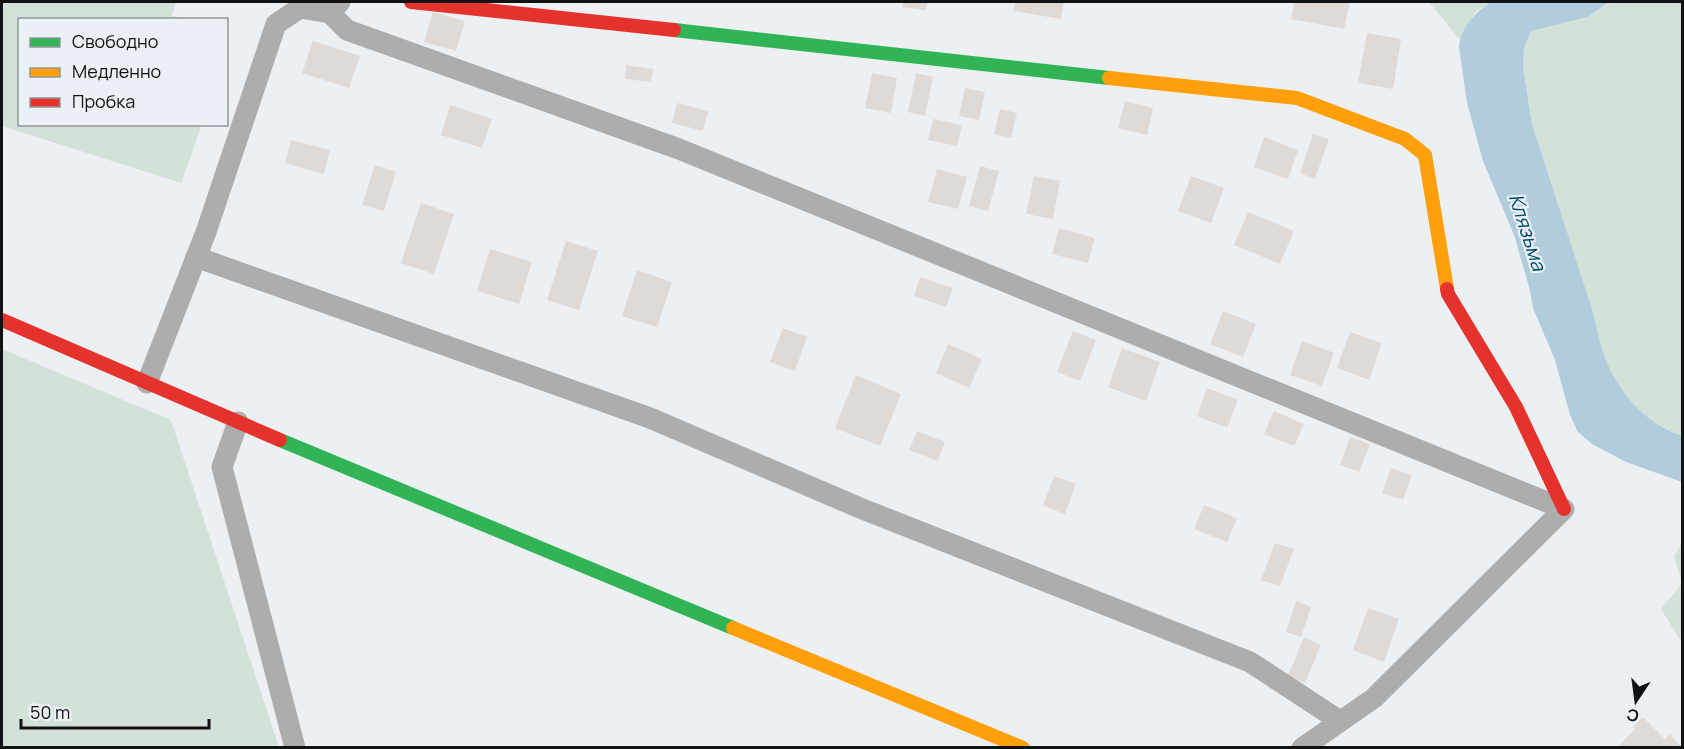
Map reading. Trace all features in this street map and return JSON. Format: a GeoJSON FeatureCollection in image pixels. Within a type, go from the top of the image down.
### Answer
{"type":"FeatureCollection","features":[{"type":"Feature","properties":{"kind":"street"},"geometry":{"type":"LineString","coordinates":[[411,2],[1298,98],[1405,140],[1425,155],[1448,294],[1516,407],[1564,508]]}},
{"type":"Feature","properties":{"kind":"street"},"geometry":{"type":"LineString","coordinates":[[147,383],[196,258],[276,24],[300,8],[335,7],[346,30],[679,148],[1564,508]]}},
{"type":"Feature","properties":{"kind":"street"},"geometry":{"type":"LineString","coordinates":[[196,258],[650,418],[860,508],[1250,662],[1340,721]]}},
{"type":"Feature","properties":{"kind":"street"},"geometry":{"type":"LineString","coordinates":[[2,320],[238,422],[1023,747]]}},
{"type":"Feature","properties":{"kind":"street"},"geometry":{"type":"LineString","coordinates":[[238,422],[222,467],[295,747]]}},
{"type":"Feature","properties":{"kind":"street"},"geometry":{"type":"LineString","coordinates":[[1302,747],[1374,698],[1564,508]]}},
{"type":"Feature","properties":{"kind":"shaded area"},"geometry":{"type":"Polygon","coordinates":[[[2,2],[176,2],[172,16],[187,18],[18,18],[18,126],[202,126],[181,183],[2,126],[2,2]]]}},
{"type":"Feature","properties":{"kind":"shaded area"},"geometry":{"type":"Polygon","coordinates":[[[1429,2],[1491,2],[1475,12],[1460,40],[1429,2]]]}},
{"type":"Feature","properties":{"kind":"shaded area"},"geometry":{"type":"Polygon","coordinates":[[[1610,2],[1682,2],[1682,436],[1655,423],[1644,414],[1615,379],[1601,347],[1593,312],[1532,124],[1523,67],[1524,49],[1531,31],[1582,17],[1610,2]]]}},
{"type":"Feature","properties":{"kind":"shaded area"},"geometry":{"type":"Polygon","coordinates":[[[2,349],[171,420],[279,747],[2,747],[2,349]]]}},
{"type":"Feature","properties":{"kind":"shaded area"},"geometry":{"type":"Polygon","coordinates":[[[1682,543],[1682,583],[1674,556],[1682,543]]]}},
{"type":"Feature","properties":{"kind":"shaded area"},"geometry":{"type":"Polygon","coordinates":[[[1682,583],[1682,640],[1661,609],[1682,583]]]}},
{"type":"Feature","properties":{"kind":"water","name":"Клязьма"},"geometry":{"type":"Polygon","coordinates":[[[1491,2],[1610,2],[1587,17],[1531,31],[1524,49],[1523,67],[1532,124],[1593,312],[1603,352],[1615,379],[1633,403],[1655,423],[1682,436],[1682,482],[1626,462],[1592,444],[1578,432],[1570,415],[1555,360],[1533,308],[1514,235],[1483,161],[1467,103],[1460,40],[1470,21],[1491,2]]]}},
{"type":"Feature","properties":{"kind":"building"},"geometry":{"type":"Polygon","coordinates":[[[903,2],[928,2],[926,10],[902,7],[903,2]]]}},
{"type":"Feature","properties":{"kind":"building"},"geometry":{"type":"Polygon","coordinates":[[[1015,2],[1064,2],[1061,19],[1013,11],[1015,2]]]}},
{"type":"Feature","properties":{"kind":"building"},"geometry":{"type":"Polygon","coordinates":[[[1294,2],[1350,2],[1344,29],[1291,19],[1294,2]]]}},
{"type":"Feature","properties":{"kind":"building"},"geometry":{"type":"Polygon","coordinates":[[[433,12],[465,21],[456,51],[424,42],[433,12]]]}},
{"type":"Feature","properties":{"kind":"building"},"geometry":{"type":"Polygon","coordinates":[[[1367,33],[1401,39],[1393,89],[1358,83],[1367,33]]]}},
{"type":"Feature","properties":{"kind":"building"},"geometry":{"type":"Polygon","coordinates":[[[313,41],[360,56],[349,88],[302,73],[313,41]]]}},
{"type":"Feature","properties":{"kind":"building"},"geometry":{"type":"Polygon","coordinates":[[[626,65],[653,69],[651,82],[625,79],[626,65]]]}},
{"type":"Feature","properties":{"kind":"building"},"geometry":{"type":"Polygon","coordinates":[[[872,73],[897,78],[891,113],[865,108],[872,73]]]}},
{"type":"Feature","properties":{"kind":"building"},"geometry":{"type":"Polygon","coordinates":[[[916,73],[933,77],[925,116],[908,112],[916,73]]]}},
{"type":"Feature","properties":{"kind":"building"},"geometry":{"type":"Polygon","coordinates":[[[965,88],[985,92],[979,120],[959,116],[965,88]]]}},
{"type":"Feature","properties":{"kind":"building"},"geometry":{"type":"Polygon","coordinates":[[[1125,101],[1153,108],[1147,135],[1118,128],[1125,101]]]}},
{"type":"Feature","properties":{"kind":"building"},"geometry":{"type":"Polygon","coordinates":[[[677,103],[708,111],[703,131],[672,123],[677,103]]]}},
{"type":"Feature","properties":{"kind":"building"},"geometry":{"type":"Polygon","coordinates":[[[450,105],[492,119],[482,148],[441,135],[450,105]]]}},
{"type":"Feature","properties":{"kind":"building"},"geometry":{"type":"Polygon","coordinates":[[[1000,109],[1017,113],[1011,138],[994,134],[1000,109]]]}},
{"type":"Feature","properties":{"kind":"building"},"geometry":{"type":"Polygon","coordinates":[[[933,119],[962,125],[957,146],[928,140],[933,119]]]}},
{"type":"Feature","properties":{"kind":"building"},"geometry":{"type":"Polygon","coordinates":[[[1313,134],[1329,139],[1315,179],[1300,173],[1313,134]]]}},
{"type":"Feature","properties":{"kind":"building"},"geometry":{"type":"Polygon","coordinates":[[[1264,137],[1298,150],[1288,179],[1254,167],[1264,137]]]}},
{"type":"Feature","properties":{"kind":"building"},"geometry":{"type":"Polygon","coordinates":[[[291,140],[330,150],[324,174],[285,163],[291,140]]]}},
{"type":"Feature","properties":{"kind":"building"},"geometry":{"type":"Polygon","coordinates":[[[375,165],[396,172],[384,211],[362,205],[375,165]]]}},
{"type":"Feature","properties":{"kind":"building"},"geometry":{"type":"Polygon","coordinates":[[[980,166],[999,171],[988,211],[969,206],[980,166]]]}},
{"type":"Feature","properties":{"kind":"building"},"geometry":{"type":"Polygon","coordinates":[[[937,169],[967,177],[958,209],[928,202],[937,169]]]}},
{"type":"Feature","properties":{"kind":"building"},"geometry":{"type":"Polygon","coordinates":[[[1034,176],[1060,181],[1053,219],[1026,214],[1034,176]]]}},
{"type":"Feature","properties":{"kind":"building"},"geometry":{"type":"Polygon","coordinates":[[[1191,176],[1224,188],[1211,223],[1178,211],[1191,176]]]}},
{"type":"Feature","properties":{"kind":"building"},"geometry":{"type":"Polygon","coordinates":[[[421,203],[454,214],[434,274],[401,263],[421,203]]]}},
{"type":"Feature","properties":{"kind":"building"},"geometry":{"type":"Polygon","coordinates":[[[1248,212],[1294,231],[1280,264],[1234,245],[1248,212]]]}},
{"type":"Feature","properties":{"kind":"building"},"geometry":{"type":"Polygon","coordinates":[[[1059,228],[1095,238],[1088,263],[1052,254],[1059,228]]]}},
{"type":"Feature","properties":{"kind":"building"},"geometry":{"type":"Polygon","coordinates":[[[566,241],[598,251],[579,310],[547,300],[566,241]]]}},
{"type":"Feature","properties":{"kind":"building"},"geometry":{"type":"Polygon","coordinates":[[[490,249],[532,262],[519,304],[477,291],[490,249]]]}},
{"type":"Feature","properties":{"kind":"building"},"geometry":{"type":"Polygon","coordinates":[[[637,270],[672,282],[657,327],[622,316],[637,270]]]}},
{"type":"Feature","properties":{"kind":"building"},"geometry":{"type":"Polygon","coordinates":[[[920,277],[953,288],[946,307],[914,296],[920,277]]]}},
{"type":"Feature","properties":{"kind":"building"},"geometry":{"type":"Polygon","coordinates":[[[1223,311],[1256,324],[1243,357],[1210,344],[1223,311]]]}},
{"type":"Feature","properties":{"kind":"building"},"geometry":{"type":"Polygon","coordinates":[[[783,328],[807,337],[795,371],[770,362],[783,328]]]}},
{"type":"Feature","properties":{"kind":"building"},"geometry":{"type":"Polygon","coordinates":[[[1073,331],[1096,340],[1080,381],[1057,372],[1073,331]]]}},
{"type":"Feature","properties":{"kind":"building"},"geometry":{"type":"Polygon","coordinates":[[[1350,332],[1382,343],[1369,380],[1337,368],[1350,332]]]}},
{"type":"Feature","properties":{"kind":"building"},"geometry":{"type":"Polygon","coordinates":[[[1302,341],[1334,353],[1322,386],[1290,375],[1302,341]]]}},
{"type":"Feature","properties":{"kind":"building"},"geometry":{"type":"Polygon","coordinates":[[[948,344],[982,359],[969,388],[936,373],[948,344]]]}},
{"type":"Feature","properties":{"kind":"building"},"geometry":{"type":"Polygon","coordinates":[[[1122,348],[1160,362],[1146,401],[1108,387],[1122,348]]]}},
{"type":"Feature","properties":{"kind":"building"},"geometry":{"type":"Polygon","coordinates":[[[856,375],[901,394],[880,446],[835,428],[856,375]]]}},
{"type":"Feature","properties":{"kind":"building"},"geometry":{"type":"Polygon","coordinates":[[[1207,388],[1238,400],[1227,428],[1197,416],[1207,388]]]}},
{"type":"Feature","properties":{"kind":"building"},"geometry":{"type":"Polygon","coordinates":[[[1274,411],[1304,424],[1294,446],[1264,434],[1274,411]]]}},
{"type":"Feature","properties":{"kind":"building"},"geometry":{"type":"Polygon","coordinates":[[[917,431],[945,442],[938,461],[909,450],[917,431]]]}},
{"type":"Feature","properties":{"kind":"building"},"geometry":{"type":"Polygon","coordinates":[[[1350,437],[1370,444],[1359,472],[1340,465],[1350,437]]]}},
{"type":"Feature","properties":{"kind":"building"},"geometry":{"type":"Polygon","coordinates":[[[1391,468],[1412,475],[1403,500],[1382,493],[1391,468]]]}},
{"type":"Feature","properties":{"kind":"building"},"geometry":{"type":"Polygon","coordinates":[[[1054,476],[1076,484],[1065,514],[1043,506],[1054,476]]]}},
{"type":"Feature","properties":{"kind":"building"},"geometry":{"type":"Polygon","coordinates":[[[1204,505],[1237,518],[1227,542],[1194,529],[1204,505]]]}},
{"type":"Feature","properties":{"kind":"building"},"geometry":{"type":"Polygon","coordinates":[[[1275,543],[1294,549],[1280,586],[1261,580],[1275,543]]]}},
{"type":"Feature","properties":{"kind":"building"},"geometry":{"type":"Polygon","coordinates":[[[1296,601],[1311,607],[1301,637],[1286,632],[1296,601]]]}},
{"type":"Feature","properties":{"kind":"building"},"geometry":{"type":"Polygon","coordinates":[[[1368,608],[1399,619],[1384,662],[1353,650],[1368,608]]]}},
{"type":"Feature","properties":{"kind":"building"},"geometry":{"type":"Polygon","coordinates":[[[1304,637],[1321,645],[1305,683],[1288,676],[1304,637]]]}},
{"type":"Feature","properties":{"kind":"building"},"geometry":{"type":"Polygon","coordinates":[[[1643,717],[1665,739],[1670,734],[1682,748],[1617,748],[1643,717]]]}},
{"type":"Feature","properties":{"kind":"traffic: fast"},"geometry":{"type":"LineString","coordinates":[[674,30],[1109,78]]}},
{"type":"Feature","properties":{"kind":"traffic: fast"},"geometry":{"type":"LineString","coordinates":[[280,440],[733,628]]}},
{"type":"Feature","properties":{"kind":"traffic: slow"},"geometry":{"type":"LineString","coordinates":[[1109,78],[1297,98],[1405,139],[1425,155],[1447,289]]}},
{"type":"Feature","properties":{"kind":"traffic: slow"},"geometry":{"type":"LineString","coordinates":[[733,628],[1023,748]]}},
{"type":"Feature","properties":{"kind":"traffic: jam"},"geometry":{"type":"LineString","coordinates":[[411,2],[674,30]]}},
{"type":"Feature","properties":{"kind":"traffic: jam"},"geometry":{"type":"LineString","coordinates":[[1447,289],[1516,407],[1564,509]]}},
{"type":"Feature","properties":{"kind":"traffic: jam"},"geometry":{"type":"LineString","coordinates":[[2,320],[280,440]]}}]}
